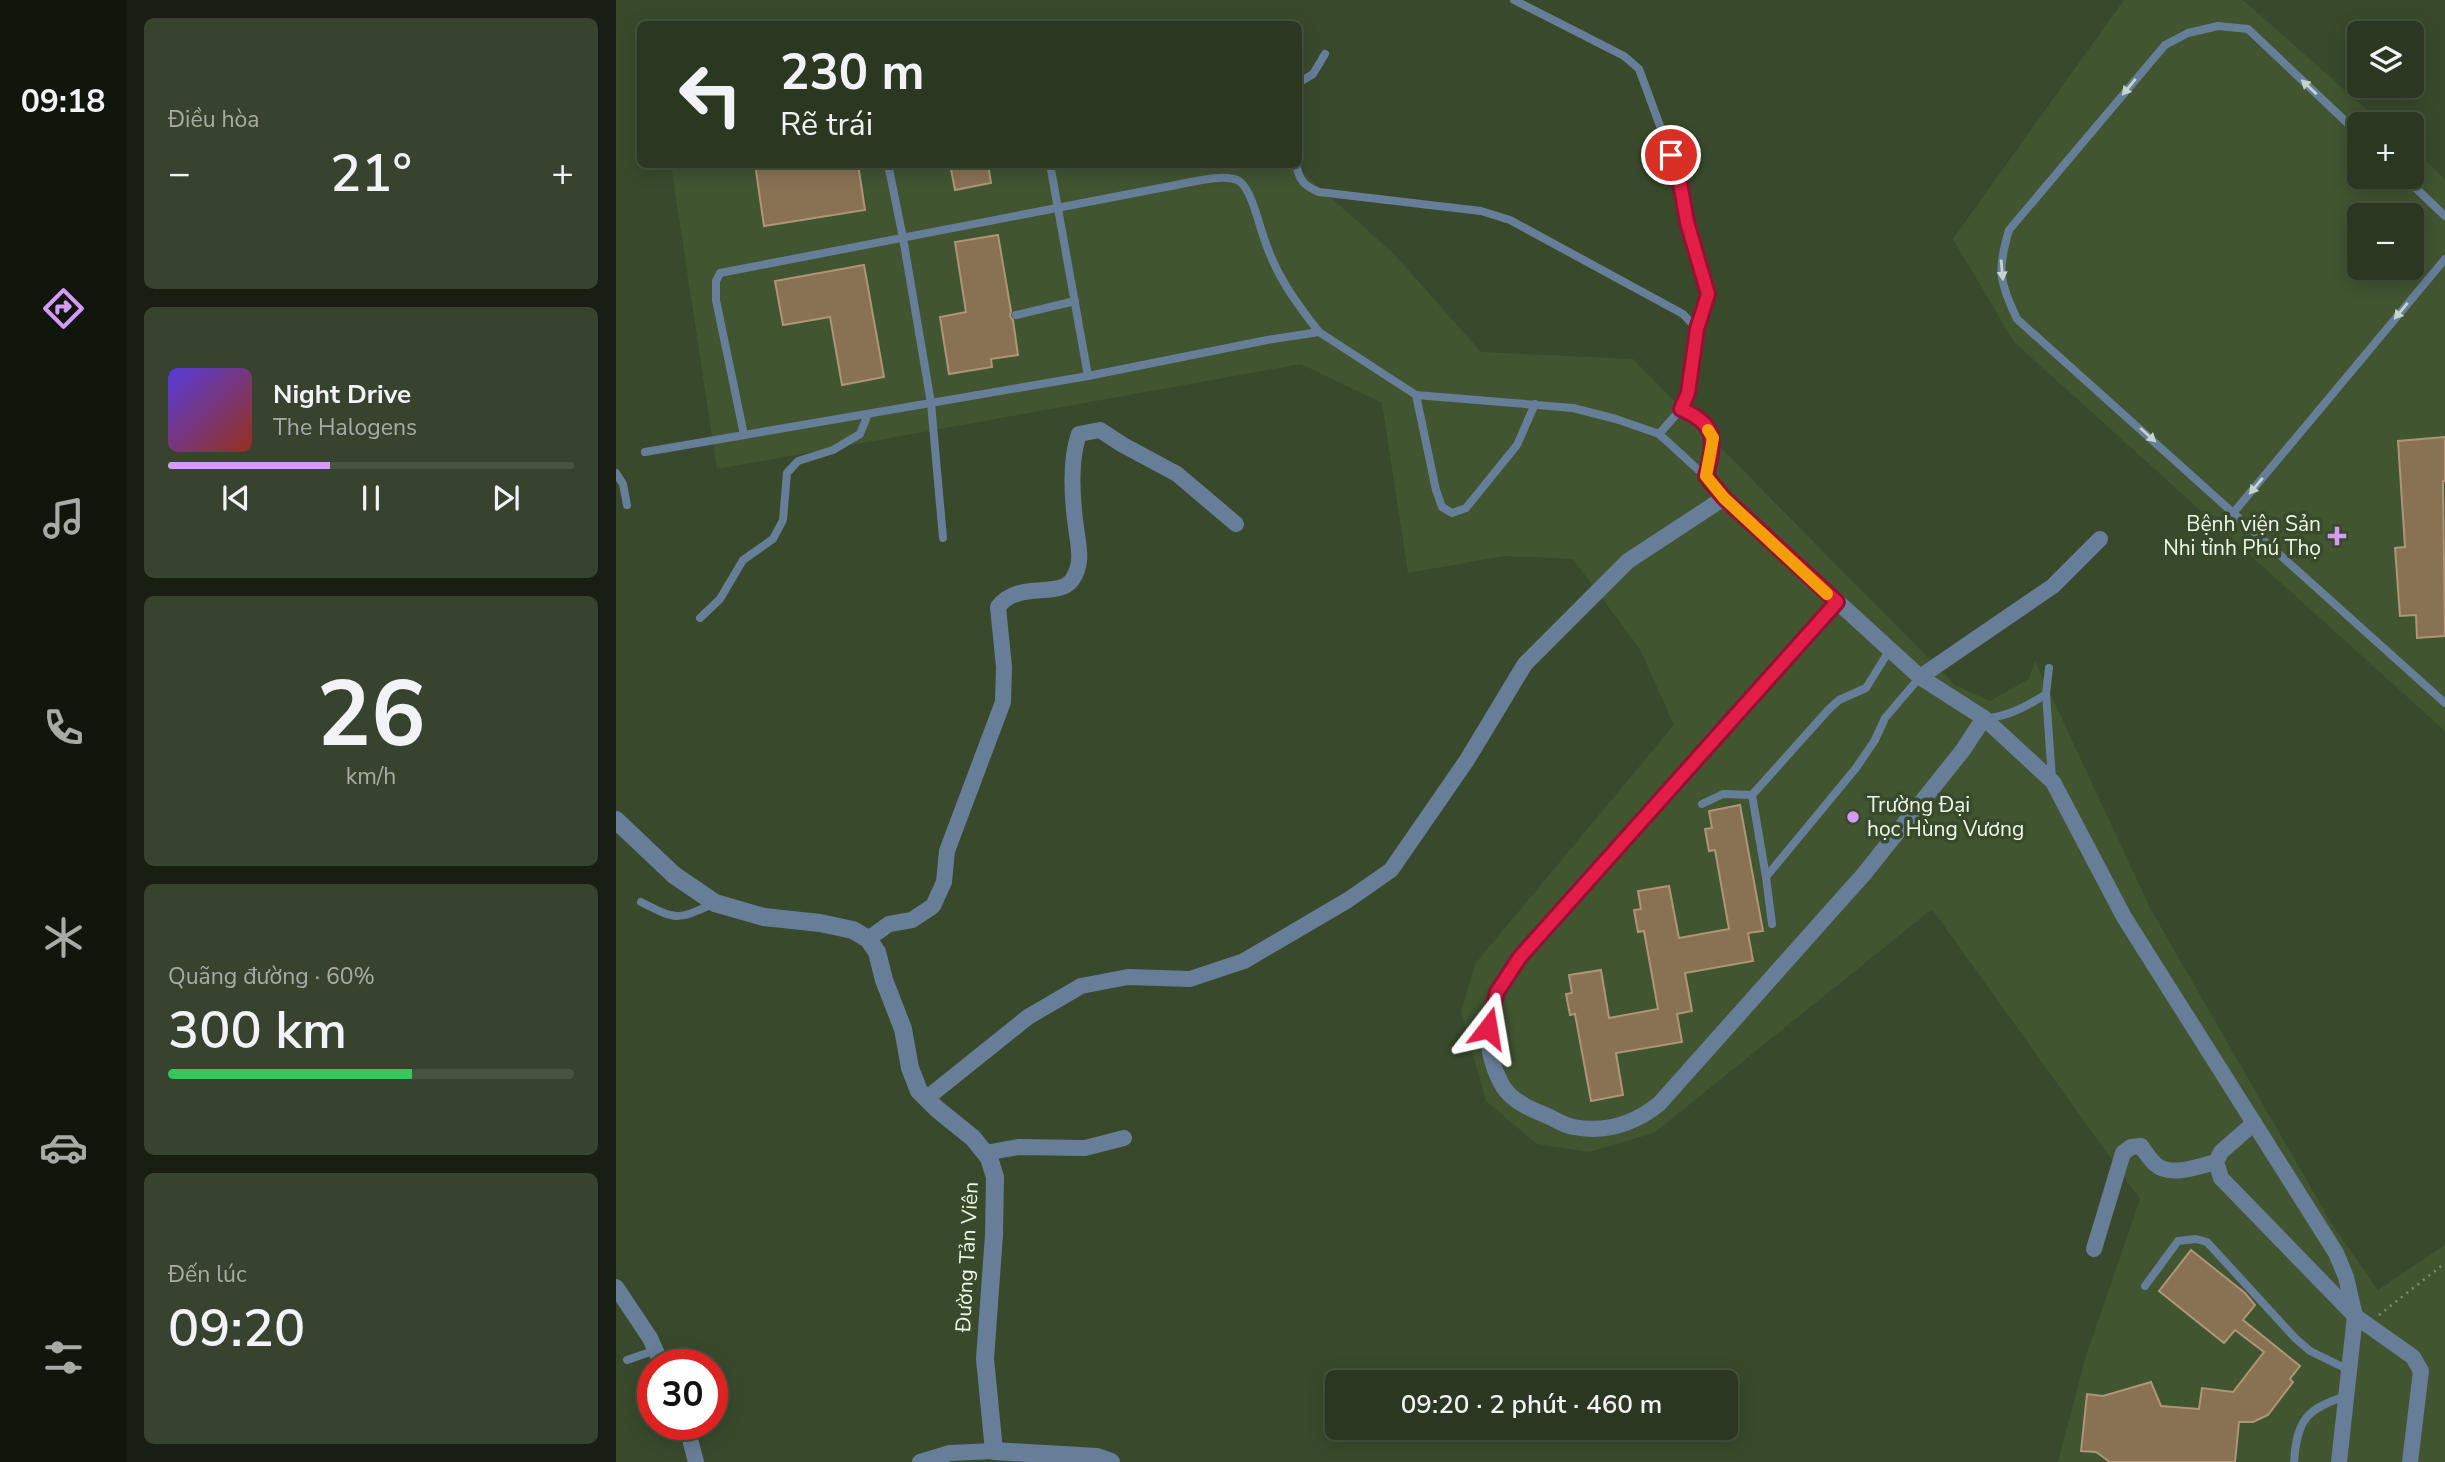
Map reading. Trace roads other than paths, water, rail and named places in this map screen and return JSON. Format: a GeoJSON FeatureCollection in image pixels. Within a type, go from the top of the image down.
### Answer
{"type":"FeatureCollection","features":[{"type":"Feature","properties":{"kind":"street"},"geometry":{"type":"LineString","coordinates":[[616,820],[674,875],[715,903],[764,917],[820,923],[853,930],[868,939],[890,924],[912,920],[933,906],[944,882],[947,851],[1003,702],[1004,667],[998,607],[1003,600],[1021,591],[1047,590],[1066,585],[1073,579],[1081,551],[1076,528],[1073,478],[1074,449],[1079,434],[1100,430],[1177,474],[1236,524]]}},
{"type":"Feature","properties":{"kind":"street"},"geometry":{"type":"LineString","coordinates":[[927,1098],[1028,1017],[1081,986],[1128,977],[1190,979],[1244,961],[1348,900],[1391,870],[1453,780],[1525,664],[1628,561],[1724,498],[1889,651],[1920,677],[1984,718],[2053,782],[2124,918],[2336,1253],[2360,1320],[2349,1370],[2339,1462]]}},
{"type":"Feature","properties":{"kind":"street"},"geometry":{"type":"LineString","coordinates":[[1920,677],[2053,586],[2100,539]]}},
{"type":"Feature","properties":{"kind":"street"},"geometry":{"type":"LineString","coordinates":[[1837,602],[1520,957],[1497,992],[1488,1028],[1491,1058],[1501,1085],[1523,1106],[1573,1127],[1604,1128],[1625,1125],[1643,1117],[1659,1104],[1864,874],[1963,750],[1984,718]]}},
{"type":"Feature","properties":{"kind":"street","name":"Đường Tản Viên"},"geometry":{"type":"LineString","coordinates":[[868,939],[877,952],[884,979],[904,1030],[910,1068],[919,1091],[973,1138],[985,1153],[995,1177],[994,1235],[985,1359],[994,1451]]}},
{"type":"Feature","properties":{"kind":"street"},"geometry":{"type":"LineString","coordinates":[[2254,1123],[2221,1152],[2216,1162],[2221,1178],[2360,1320],[2413,1357],[2421,1371],[2410,1462]]}},
{"type":"Feature","properties":{"kind":"street"},"geometry":{"type":"LineString","coordinates":[[985,1153],[1018,1147],[1085,1148],[1124,1138]]}},
{"type":"Feature","properties":{"kind":"street"},"geometry":{"type":"LineString","coordinates":[[2094,1249],[2123,1153],[2131,1147],[2141,1146],[2157,1166],[2166,1169],[2180,1170],[2216,1162]]}},
{"type":"Feature","properties":{"kind":"street"},"geometry":{"type":"LineString","coordinates":[[616,1287],[655,1349]]}},
{"type":"Feature","properties":{"kind":"street"},"geometry":{"type":"LineString","coordinates":[[690,1440],[696,1462]]}},
{"type":"Feature","properties":{"kind":"street"},"geometry":{"type":"LineString","coordinates":[[920,1462],[950,1453],[994,1451],[1102,1460]]}},
{"type":"Feature","properties":{"kind":"lane"},"geometry":{"type":"LineString","coordinates":[[1514,0],[1624,56],[1639,69],[1679,177],[1687,222],[1708,294],[1697,329],[1688,393],[1681,409],[1659,434]]}},
{"type":"Feature","properties":{"kind":"lane"},"geometry":{"type":"LineString","coordinates":[[2347,123],[2248,29],[2218,26],[2188,33],[2165,45],[2009,230],[2000,259],[2004,290],[2017,319],[2445,703]]}},
{"type":"Feature","properties":{"kind":"lane"},"geometry":{"type":"LineString","coordinates":[[1302,80],[1312,74],[1325,54]]}},
{"type":"Feature","properties":{"kind":"lane"},"geometry":{"type":"LineString","coordinates":[[889,168],[931,403],[943,538]]}},
{"type":"Feature","properties":{"kind":"lane"},"geometry":{"type":"LineString","coordinates":[[1051,168],[1088,376]]}},
{"type":"Feature","properties":{"kind":"lane"},"geometry":{"type":"LineString","coordinates":[[1297,168],[1299,179],[1319,192],[1481,211],[1510,220],[1683,314],[1697,329]]}},
{"type":"Feature","properties":{"kind":"lane"},"geometry":{"type":"LineString","coordinates":[[744,435],[716,300],[716,281],[720,273],[1211,179],[1237,179],[1244,185],[1251,199],[1267,249],[1286,290],[1319,332],[1416,395],[1573,408],[1659,434],[1706,476],[1724,498]]}},
{"type":"Feature","properties":{"kind":"lane"},"geometry":{"type":"LineString","coordinates":[[2417,189],[2445,216]]}},
{"type":"Feature","properties":{"kind":"lane"},"geometry":{"type":"LineString","coordinates":[[2234,512],[2445,259]]}},
{"type":"Feature","properties":{"kind":"lane"},"geometry":{"type":"LineString","coordinates":[[1016,315],[1075,301]]}},
{"type":"Feature","properties":{"kind":"lane"},"geometry":{"type":"LineString","coordinates":[[645,452],[1088,376],[1319,332]]}},
{"type":"Feature","properties":{"kind":"lane"},"geometry":{"type":"LineString","coordinates":[[1416,395],[1436,490],[1442,507],[1452,513],[1466,508],[1517,445],[1535,404]]}},
{"type":"Feature","properties":{"kind":"lane"},"geometry":{"type":"LineString","coordinates":[[1681,409],[1701,418],[1713,438],[1706,476]]}},
{"type":"Feature","properties":{"kind":"lane"},"geometry":{"type":"LineString","coordinates":[[700,618],[720,599],[743,560],[773,539],[783,520],[787,473],[798,461],[833,450],[860,434],[868,414]]}},
{"type":"Feature","properties":{"kind":"lane"},"geometry":{"type":"LineString","coordinates":[[616,473],[627,505]]}},
{"type":"Feature","properties":{"kind":"lane"},"geometry":{"type":"LineString","coordinates":[[1752,795],[1829,709],[1866,688],[1889,651]]}},
{"type":"Feature","properties":{"kind":"lane"},"geometry":{"type":"LineString","coordinates":[[2049,668],[2046,694],[2053,782]]}},
{"type":"Feature","properties":{"kind":"lane"},"geometry":{"type":"LineString","coordinates":[[1766,877],[1856,768],[1875,740],[1885,718],[1920,677]]}},
{"type":"Feature","properties":{"kind":"lane"},"geometry":{"type":"LineString","coordinates":[[1984,718],[2000,717],[2030,705],[2046,694]]}},
{"type":"Feature","properties":{"kind":"lane"},"geometry":{"type":"LineString","coordinates":[[1702,804],[1723,794],[1752,795]]}},
{"type":"Feature","properties":{"kind":"lane"},"geometry":{"type":"LineString","coordinates":[[1752,795],[1772,924]]}},
{"type":"Feature","properties":{"kind":"lane"},"geometry":{"type":"LineString","coordinates":[[641,902],[670,917],[680,918],[715,903]]}},
{"type":"Feature","properties":{"kind":"lane"},"geometry":{"type":"LineString","coordinates":[[2145,1286],[2178,1241],[2196,1239],[2207,1242],[2295,1338],[2310,1350],[2349,1370]]}},
{"type":"Feature","properties":{"kind":"lane"},"geometry":{"type":"LineString","coordinates":[[627,1360],[637,1359]]}},
{"type":"Feature","properties":{"kind":"lane"},"geometry":{"type":"LineString","coordinates":[[2294,1462],[2295,1435],[2308,1415],[2322,1404],[2346,1396]]}},
{"type":"Feature","properties":{"kind":"place","name":"Bệnh viện Sản Nhi tỉnh Phú Thọ"},"geometry":{"type":"Point","coordinates":[2337,536]}},
{"type":"Feature","properties":{"kind":"place","name":"Trường Đại học Hùng Vương"},"geometry":{"type":"Point","coordinates":[1853,817]}}]}
